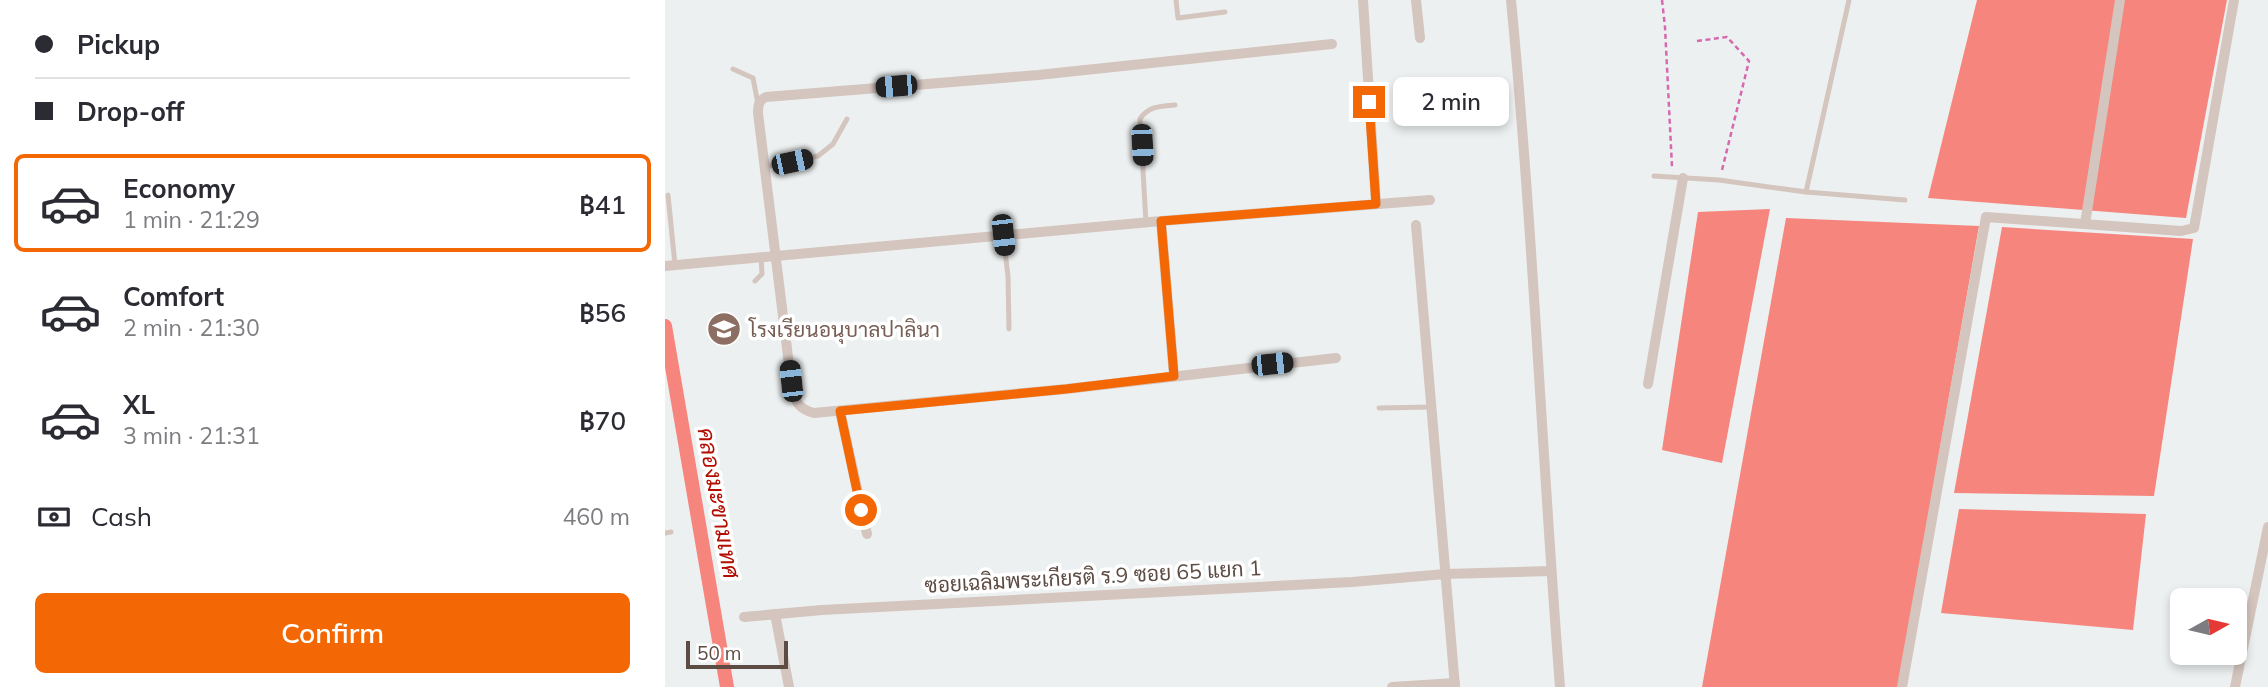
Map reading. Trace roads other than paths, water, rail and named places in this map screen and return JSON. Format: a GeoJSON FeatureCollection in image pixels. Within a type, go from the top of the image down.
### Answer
{"type":"FeatureCollection","features":[{"type":"Feature","properties":{"kind":"street"},"geometry":{"type":"LineString","coordinates":[[1363,0],[1376,204]]}},
{"type":"Feature","properties":{"kind":"street"},"geometry":{"type":"LineString","coordinates":[[1416,0],[1420,38]]}},
{"type":"Feature","properties":{"kind":"street"},"geometry":{"type":"LineString","coordinates":[[1511,0],[1523,123],[1560,687]]}},
{"type":"Feature","properties":{"kind":"street"},"geometry":{"type":"LineString","coordinates":[[2085,224],[2120,0]]}},
{"type":"Feature","properties":{"kind":"street"},"geometry":{"type":"LineString","coordinates":[[1902,687],[1986,217],[2181,231],[2194,228],[2234,0]]}},
{"type":"Feature","properties":{"kind":"street"},"geometry":{"type":"LineString","coordinates":[[1332,44],[1038,75],[766,97],[761,99],[758,105],[791,381],[796,401],[803,410],[814,413],[840,411],[1066,389],[1336,358]]}},
{"type":"Feature","properties":{"kind":"street"},"geometry":{"type":"LineString","coordinates":[[1649,384],[1678,177]]}},
{"type":"Feature","properties":{"kind":"street"},"geometry":{"type":"LineString","coordinates":[[670,266],[1161,221],[1430,200]]}},
{"type":"Feature","properties":{"kind":"street"},"geometry":{"type":"LineString","coordinates":[[1161,221],[1174,376]]}},
{"type":"Feature","properties":{"kind":"street"},"geometry":{"type":"LineString","coordinates":[[1392,687],[1455,685],[1416,225]]}},
{"type":"Feature","properties":{"kind":"street"},"geometry":{"type":"LineString","coordinates":[[840,411],[867,534]]}},
{"type":"Feature","properties":{"kind":"street"},"geometry":{"type":"LineString","coordinates":[[2235,687],[2268,527]]}},
{"type":"Feature","properties":{"kind":"street","name":"ซอยเฉลิมพระเกียรติ ร.9 ซอย 65 แยก 1"},"geometry":{"type":"LineString","coordinates":[[744,617],[1352,582],[1445,574],[1551,571]]}},
{"type":"Feature","properties":{"kind":"street"},"geometry":{"type":"LineString","coordinates":[[775,614],[789,687]]}},
{"type":"Feature","properties":{"kind":"lane"},"geometry":{"type":"LineString","coordinates":[[1176,0],[1178,18],[1225,12]]}},
{"type":"Feature","properties":{"kind":"lane"},"geometry":{"type":"LineString","coordinates":[[1806,192],[1849,0]]}},
{"type":"Feature","properties":{"kind":"lane"},"geometry":{"type":"LineString","coordinates":[[733,69],[754,78],[758,105]]}},
{"type":"Feature","properties":{"kind":"lane"},"geometry":{"type":"LineString","coordinates":[[1146,223],[1140,119],[1154,107],[1175,105]]}},
{"type":"Feature","properties":{"kind":"lane"},"geometry":{"type":"LineString","coordinates":[[765,167],[818,156],[833,144],[847,119]]}},
{"type":"Feature","properties":{"kind":"lane"},"geometry":{"type":"LineString","coordinates":[[1654,176],[1719,180],[1806,192],[1905,200]]}},
{"type":"Feature","properties":{"kind":"lane"},"geometry":{"type":"LineString","coordinates":[[668,195],[670,266]]}},
{"type":"Feature","properties":{"kind":"lane"},"geometry":{"type":"LineString","coordinates":[[1003,235],[1009,329]]}},
{"type":"Feature","properties":{"kind":"lane"},"geometry":{"type":"LineString","coordinates":[[755,281],[762,274],[761,257]]}},
{"type":"Feature","properties":{"kind":"lane"},"geometry":{"type":"LineString","coordinates":[[1379,408],[1431,407]]}},
{"type":"Feature","properties":{"kind":"waterway","name":"คลองมะขามเทศ"},"geometry":{"type":"LineString","coordinates":[[665,326],[727,687]]}},
{"type":"Feature","properties":{"kind":"place","name":"โรงเรียนอนุบาลปาลินา"},"geometry":{"type":"Point","coordinates":[724,329]}}]}
